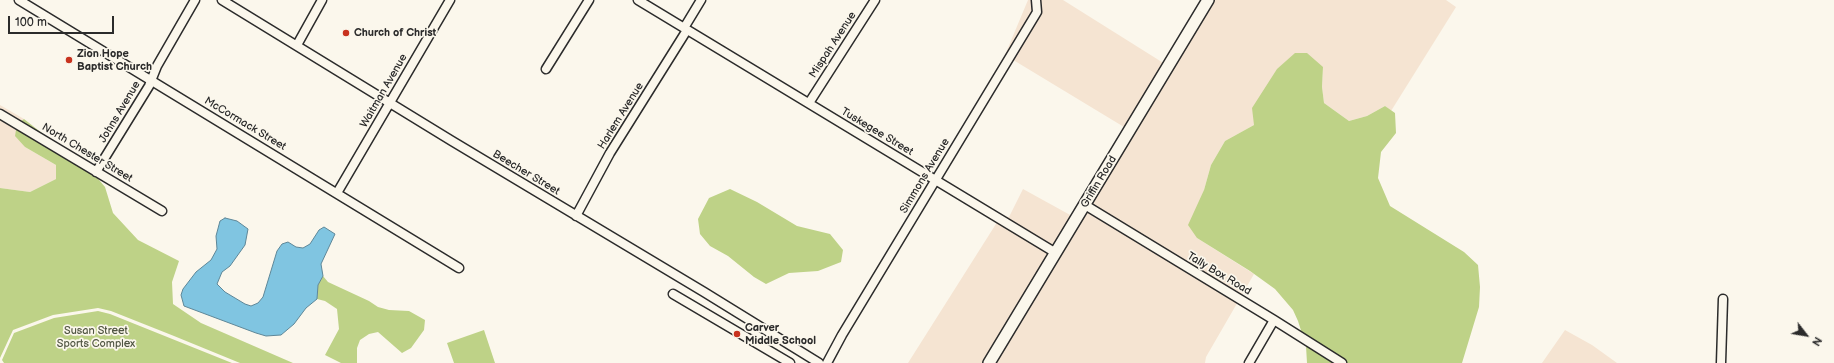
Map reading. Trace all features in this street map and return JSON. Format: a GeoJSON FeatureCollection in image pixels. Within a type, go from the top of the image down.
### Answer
{"type":"FeatureCollection","features":[{"type":"Feature","properties":{"kind":"street","name":"McCormack Street"},"geometry":{"type":"LineString","coordinates":[[19,0],[459,268]]}},
{"type":"Feature","properties":{"kind":"street","name":"Johns Avenue"},"geometry":{"type":"LineString","coordinates":[[96,172],[151,80],[157,66],[195,0]]}},
{"type":"Feature","properties":{"kind":"street","name":"Beecher Street"},"geometry":{"type":"LineString","coordinates":[[222,0],[389,103],[820,363]]}},
{"type":"Feature","properties":{"kind":"street"},"geometry":{"type":"LineString","coordinates":[[297,45],[322,0]]}},
{"type":"Feature","properties":{"kind":"street","name":"Waitman Avenue"},"geometry":{"type":"LineString","coordinates":[[337,193],[450,0]]}},
{"type":"Feature","properties":{"kind":"street"},"geometry":{"type":"LineString","coordinates":[[546,69],[589,0]]}},
{"type":"Feature","properties":{"kind":"street","name":"Tuskegee Street"},"geometry":{"type":"LineString","coordinates":[[638,0],[1056,253]]}},
{"type":"Feature","properties":{"kind":"street","name":"Harlem Avenue"},"geometry":{"type":"LineString","coordinates":[[576,216],[610,153],[701,0]]}},
{"type":"Feature","properties":{"kind":"street","name":"Mispah Avenue"},"geometry":{"type":"LineString","coordinates":[[809,103],[875,0]]}},
{"type":"Feature","properties":{"kind":"street","name":"Simmons Avenue"},"geometry":{"type":"LineString","coordinates":[[827,363],[1037,12],[1036,0]]}},
{"type":"Feature","properties":{"kind":"street","name":"Griffin Road"},"geometry":{"type":"LineString","coordinates":[[989,363],[1208,0]]}},
{"type":"Feature","properties":{"kind":"street","name":"North Chester Street"},"geometry":{"type":"LineString","coordinates":[[0,114],[162,210]]}},
{"type":"Feature","properties":{"kind":"street","name":"Tally Box Road"},"geometry":{"type":"LineString","coordinates":[[1085,205],[1342,363]]}},
{"type":"Feature","properties":{"kind":"street"},"geometry":{"type":"LineString","coordinates":[[673,294],[790,363]]}},
{"type":"Feature","properties":{"kind":"street"},"geometry":{"type":"LineString","coordinates":[[1721,363],[1722,299]]}},
{"type":"Feature","properties":{"kind":"street"},"geometry":{"type":"LineString","coordinates":[[1249,363],[1274,320]]}},
{"type":"Feature","properties":{"kind":"shaded area"},"geometry":{"type":"Polygon","coordinates":[[[1028,0],[1063,0],[1165,64],[984,363],[908,363],[1001,216],[1009,217],[1023,189],[1072,216],[1124,127],[1005,55],[1028,0]]]}},
{"type":"Feature","properties":{"kind":"shaded area"},"geometry":{"type":"Polygon","coordinates":[[[1213,0],[1446,0],[1456,7],[1391,111],[1385,106],[1367,116],[1349,121],[1324,103],[1322,87],[1323,67],[1254,125],[1225,141],[1211,165],[1204,190],[1197,238],[1254,274],[1206,357],[1205,363],[994,363],[1213,0]]]}},
{"type":"Feature","properties":{"kind":"shaded area"},"geometry":{"type":"Polygon","coordinates":[[[0,105],[24,119],[17,124],[25,147],[56,165],[56,179],[30,192],[0,188],[0,105]]]}},
{"type":"Feature","properties":{"kind":"shaded area"},"geometry":{"type":"Polygon","coordinates":[[[1565,330],[1592,345],[1617,363],[1542,363],[1565,330]]]}},
{"type":"Feature","properties":{"kind":"green space"},"geometry":{"type":"Polygon","coordinates":[[[1295,53],[1307,53],[1323,67],[1322,87],[1324,103],[1349,121],[1367,116],[1385,106],[1395,113],[1396,133],[1381,152],[1378,178],[1390,206],[1464,252],[1478,265],[1480,287],[1479,307],[1462,363],[1307,363],[1306,346],[1298,321],[1293,310],[1275,289],[1250,271],[1197,238],[1188,225],[1204,190],[1211,165],[1225,141],[1254,125],[1252,108],[1277,69],[1295,53]]]}},
{"type":"Feature","properties":{"kind":"green space"},"geometry":{"type":"Polygon","coordinates":[[[24,119],[94,174],[105,187],[113,213],[138,240],[179,261],[172,282],[173,304],[201,323],[293,363],[240,363],[111,311],[98,308],[53,315],[13,330],[0,358],[0,188],[30,192],[56,179],[56,165],[25,147],[15,136],[17,124],[24,119]]]}},
{"type":"Feature","properties":{"kind":"green space"},"geometry":{"type":"Polygon","coordinates":[[[730,189],[757,202],[797,226],[830,234],[843,250],[841,262],[818,271],[789,273],[766,284],[754,277],[728,256],[710,246],[700,234],[698,219],[709,198],[730,189]]]}},
{"type":"Feature","properties":{"kind":"green space"},"geometry":{"type":"Polygon","coordinates":[[[323,276],[328,282],[369,301],[378,307],[389,310],[409,311],[425,320],[424,330],[411,348],[402,353],[378,332],[369,334],[360,340],[357,348],[357,363],[341,363],[325,355],[339,329],[337,309],[325,301],[317,299],[318,285],[323,276]]]}},
{"type":"Feature","properties":{"kind":"green space","name":"Susan Street Sports Complex"},"geometry":{"type":"Polygon","coordinates":[[[98,311],[110,314],[232,363],[4,363],[2,360],[14,333],[54,318],[98,311]]]}},
{"type":"Feature","properties":{"kind":"green space"},"geometry":{"type":"Polygon","coordinates":[[[484,330],[495,363],[454,363],[447,343],[484,330]]]}},
{"type":"Feature","properties":{"kind":"water"},"geometry":{"type":"Polygon","coordinates":[[[225,218],[237,221],[248,229],[245,245],[230,266],[222,272],[217,284],[225,292],[251,306],[258,303],[263,297],[277,251],[282,244],[288,242],[296,247],[303,248],[310,244],[319,230],[324,227],[335,234],[321,264],[323,276],[318,285],[317,299],[306,308],[294,324],[281,335],[266,336],[184,306],[181,295],[183,289],[196,272],[211,260],[217,249],[216,236],[220,221],[225,218]]]}},
{"type":"Feature","properties":{"kind":"place","name":"Church of Christ"},"geometry":{"type":"Point","coordinates":[346,33]}},
{"type":"Feature","properties":{"kind":"place","name":"Zion Hope Baptist Church"},"geometry":{"type":"Point","coordinates":[69,60]}},
{"type":"Feature","properties":{"kind":"place","name":"Carver Middle School"},"geometry":{"type":"Point","coordinates":[737,334]}}]}
